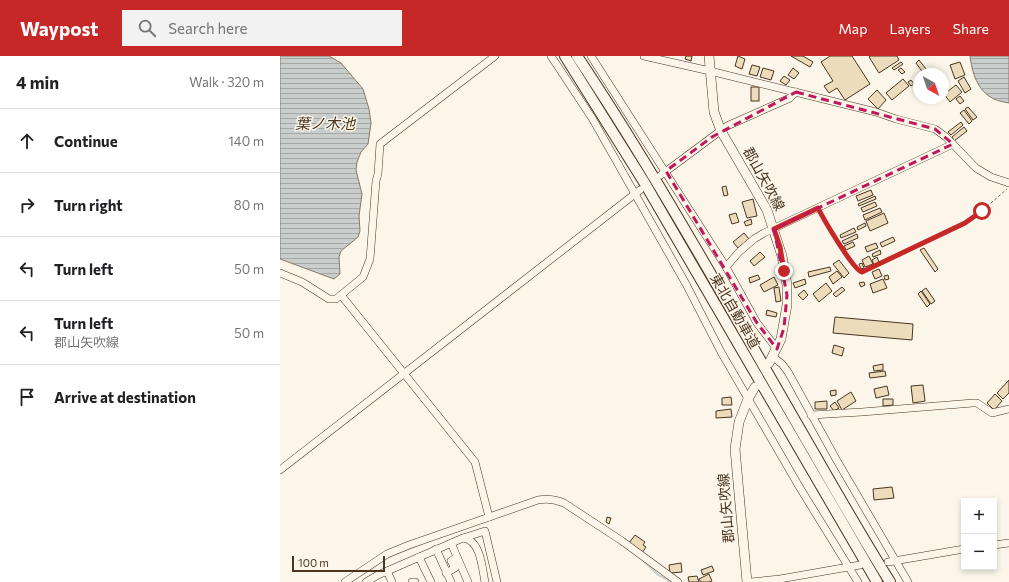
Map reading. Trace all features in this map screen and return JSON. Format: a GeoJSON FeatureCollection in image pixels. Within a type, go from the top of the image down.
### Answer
{"type":"FeatureCollection","features":[{"type":"Feature","properties":{"kind":"highway","name":"東北自動車道"},"geometry":{"type":"LineString","coordinates":[[565,56],[644,182],[877,582]]}},
{"type":"Feature","properties":{"kind":"highway","name":"東北自動車道"},"geometry":{"type":"LineString","coordinates":[[577,56],[632,142],[678,219],[845,508],[890,582]]}},
{"type":"Feature","properties":{"kind":"main road","name":"郡山矢吹線"},"geometry":{"type":"LineString","coordinates":[[710,56],[714,112],[721,131],[767,210],[782,256],[787,305],[784,328],[773,356]]}},
{"type":"Feature","properties":{"kind":"main road","name":"郡山矢吹線"},"geometry":{"type":"LineString","coordinates":[[747,582],[735,449],[739,422],[748,399],[755,387]]}},
{"type":"Feature","properties":{"kind":"street"},"geometry":{"type":"LineString","coordinates":[[280,273],[302,282],[329,299],[336,299],[363,277],[370,259],[380,144],[496,56]]}},
{"type":"Feature","properties":{"kind":"street"},"geometry":{"type":"LineString","coordinates":[[551,56],[638,192],[721,352],[848,568],[858,582]]}},
{"type":"Feature","properties":{"kind":"street"},"geometry":{"type":"LineString","coordinates":[[592,56],[663,173],[726,267],[758,323],[773,356],[782,364],[908,582]]}},
{"type":"Feature","properties":{"kind":"street"},"geometry":{"type":"LineString","coordinates":[[644,56],[876,112],[935,129],[946,137],[976,168],[991,177],[1009,183]]}},
{"type":"Feature","properties":{"kind":"street"},"geometry":{"type":"LineString","coordinates":[[663,173],[728,126],[790,98],[796,92]]}},
{"type":"Feature","properties":{"kind":"street"},"geometry":{"type":"LineString","coordinates":[[726,267],[739,252],[754,239],[764,233],[953,144]]}},
{"type":"Feature","properties":{"kind":"street"},"geometry":{"type":"LineString","coordinates":[[280,470],[638,192]]}},
{"type":"Feature","properties":{"kind":"street"},"geometry":{"type":"LineString","coordinates":[[341,295],[474,462],[489,517]]}},
{"type":"Feature","properties":{"kind":"street"},"geometry":{"type":"LineString","coordinates":[[811,415],[973,403],[977,403],[992,413],[1009,409]]}},
{"type":"Feature","properties":{"kind":"street"},"geometry":{"type":"LineString","coordinates":[[345,582],[387,554],[538,500],[546,499],[555,500],[564,504],[622,541],[678,582]]}},
{"type":"Feature","properties":{"kind":"street"},"geometry":{"type":"LineString","coordinates":[[366,582],[374,580],[387,571],[436,549],[485,531],[497,582]]}},
{"type":"Feature","properties":{"kind":"street"},"geometry":{"type":"LineString","coordinates":[[463,538],[471,540],[477,548],[485,582]]}},
{"type":"Feature","properties":{"kind":"street"},"geometry":{"type":"LineString","coordinates":[[451,543],[468,582]]}},
{"type":"Feature","properties":{"kind":"street"},"geometry":{"type":"LineString","coordinates":[[997,545],[1009,543]]}},
{"type":"Feature","properties":{"kind":"street"},"geometry":{"type":"LineString","coordinates":[[436,549],[451,582]]}},
{"type":"Feature","properties":{"kind":"street"},"geometry":{"type":"LineString","coordinates":[[888,562],[961,549]]}},
{"type":"Feature","properties":{"kind":"street"},"geometry":{"type":"LineString","coordinates":[[419,557],[430,582]]}},
{"type":"Feature","properties":{"kind":"street"},"geometry":{"type":"LineString","coordinates":[[446,573],[455,568],[451,561],[457,557]]}},
{"type":"Feature","properties":{"kind":"street"},"geometry":{"type":"LineString","coordinates":[[751,582],[780,579],[860,566]]}},
{"type":"Feature","properties":{"kind":"street"},"geometry":{"type":"LineString","coordinates":[[387,571],[392,582]]}},
{"type":"Feature","properties":{"kind":"path"},"geometry":{"type":"LineString","coordinates":[[818,208],[847,255],[858,271],[862,272],[965,223],[977,215],[1009,187]]}},
{"type":"Feature","properties":{"kind":"highlighted area"},"geometry":{"type":"Polygon","coordinates":[[[796,92],[935,129],[953,144],[774,229],[787,295],[784,328],[777,349],[757,323],[666,171],[712,137],[796,92]]]}},
{"type":"Feature","properties":{"kind":"water","name":"葉ノ木池"},"geometry":{"type":"Polygon","coordinates":[[[280,56],[329,56],[341,63],[363,89],[369,109],[371,123],[368,144],[361,152],[356,170],[362,194],[359,216],[360,231],[358,237],[341,251],[339,257],[340,274],[334,279],[280,259],[280,56]]]}},
{"type":"Feature","properties":{"kind":"water"},"geometry":{"type":"Polygon","coordinates":[[[970,56],[1009,56],[1009,103],[994,99],[983,91],[974,75],[970,56]]]}},
{"type":"Feature","properties":{"kind":"building"},"geometry":{"type":"Polygon","coordinates":[[[686,56],[692,56],[691,61],[685,59],[686,56]]]}},
{"type":"Feature","properties":{"kind":"building"},"geometry":{"type":"Polygon","coordinates":[[[738,56],[745,59],[742,69],[735,66],[738,56]]]}},
{"type":"Feature","properties":{"kind":"building"},"geometry":{"type":"Polygon","coordinates":[[[791,56],[803,56],[813,62],[810,67],[791,56]]]}},
{"type":"Feature","properties":{"kind":"building"},"geometry":{"type":"Polygon","coordinates":[[[830,56],[852,56],[870,84],[845,100],[837,88],[829,93],[824,86],[833,81],[821,62],[830,56]]]}},
{"type":"Feature","properties":{"kind":"building"},"geometry":{"type":"Polygon","coordinates":[[[897,56],[899,60],[879,73],[869,57],[897,56]]]}},
{"type":"Feature","properties":{"kind":"building"},"geometry":{"type":"Polygon","coordinates":[[[919,60],[925,68],[920,68],[916,63],[919,60]]]}},
{"type":"Feature","properties":{"kind":"building"},"geometry":{"type":"Polygon","coordinates":[[[901,62],[903,64],[894,70],[892,68],[901,62]]]}},
{"type":"Feature","properties":{"kind":"building"},"geometry":{"type":"Polygon","coordinates":[[[960,62],[965,75],[955,79],[950,65],[960,62]]]}},
{"type":"Feature","properties":{"kind":"building"},"geometry":{"type":"Polygon","coordinates":[[[752,65],[760,67],[757,76],[749,74],[752,65]]]}},
{"type":"Feature","properties":{"kind":"building"},"geometry":{"type":"Polygon","coordinates":[[[763,68],[774,71],[771,80],[760,77],[763,68]]]}},
{"type":"Feature","properties":{"kind":"building"},"geometry":{"type":"Polygon","coordinates":[[[793,68],[799,73],[794,79],[788,75],[793,68]]]}},
{"type":"Feature","properties":{"kind":"building"},"geometry":{"type":"Polygon","coordinates":[[[901,68],[905,72],[902,74],[898,70],[901,68]]]}},
{"type":"Feature","properties":{"kind":"building"},"geometry":{"type":"Polygon","coordinates":[[[784,76],[790,80],[786,85],[780,81],[784,76]]]}},
{"type":"Feature","properties":{"kind":"building"},"geometry":{"type":"Polygon","coordinates":[[[964,77],[971,89],[965,93],[958,81],[964,77]]]}},
{"type":"Feature","properties":{"kind":"building"},"geometry":{"type":"Polygon","coordinates":[[[903,79],[909,86],[892,100],[886,93],[903,79]]]}},
{"type":"Feature","properties":{"kind":"building"},"geometry":{"type":"Polygon","coordinates":[[[911,80],[913,85],[911,86],[908,82],[911,80]]]}},
{"type":"Feature","properties":{"kind":"building"},"geometry":{"type":"Polygon","coordinates":[[[956,85],[962,92],[950,102],[949,90],[956,85]]]}},
{"type":"Feature","properties":{"kind":"building"},"geometry":{"type":"Polygon","coordinates":[[[751,87],[759,87],[759,101],[751,101],[751,87]]]}},
{"type":"Feature","properties":{"kind":"building"},"geometry":{"type":"Polygon","coordinates":[[[877,90],[886,100],[878,109],[868,99],[877,90]]]}},
{"type":"Feature","properties":{"kind":"building"},"geometry":{"type":"Polygon","coordinates":[[[960,96],[964,101],[960,104],[956,99],[960,96]]]}},
{"type":"Feature","properties":{"kind":"building"},"geometry":{"type":"Polygon","coordinates":[[[968,107],[977,117],[973,120],[965,109],[968,107]]]}},
{"type":"Feature","properties":{"kind":"building"},"geometry":{"type":"Polygon","coordinates":[[[964,110],[972,121],[969,124],[960,113],[964,110]]]}},
{"type":"Feature","properties":{"kind":"building"},"geometry":{"type":"Polygon","coordinates":[[[961,122],[963,125],[951,135],[948,132],[961,122]]]}},
{"type":"Feature","properties":{"kind":"building"},"geometry":{"type":"Polygon","coordinates":[[[964,127],[967,131],[954,141],[952,137],[964,127]]]}},
{"type":"Feature","properties":{"kind":"building"},"geometry":{"type":"Polygon","coordinates":[[[726,186],[728,195],[724,196],[722,187],[726,186]]]}},
{"type":"Feature","properties":{"kind":"building"},"geometry":{"type":"Polygon","coordinates":[[[871,190],[873,195],[858,201],[856,196],[871,190]]]}},
{"type":"Feature","properties":{"kind":"building"},"geometry":{"type":"Polygon","coordinates":[[[875,196],[876,199],[859,206],[858,204],[875,196]]]}},
{"type":"Feature","properties":{"kind":"building"},"geometry":{"type":"Polygon","coordinates":[[[753,199],[757,216],[747,218],[742,202],[753,199]]]}},
{"type":"Feature","properties":{"kind":"building"},"geometry":{"type":"Polygon","coordinates":[[[875,202],[877,206],[863,212],[861,208],[875,202]]]}},
{"type":"Feature","properties":{"kind":"building"},"geometry":{"type":"Polygon","coordinates":[[[880,208],[882,212],[865,220],[863,215],[880,208]]]}},
{"type":"Feature","properties":{"kind":"building"},"geometry":{"type":"Polygon","coordinates":[[[736,213],[739,222],[732,224],[729,215],[736,213]]]}},
{"type":"Feature","properties":{"kind":"building"},"geometry":{"type":"Polygon","coordinates":[[[884,213],[888,223],[870,231],[866,221],[884,213]]]}},
{"type":"Feature","properties":{"kind":"building"},"geometry":{"type":"Polygon","coordinates":[[[751,219],[752,224],[746,226],[744,222],[751,219]]]}},
{"type":"Feature","properties":{"kind":"building"},"geometry":{"type":"Polygon","coordinates":[[[865,223],[866,226],[858,230],[857,227],[865,223]]]}},
{"type":"Feature","properties":{"kind":"building"},"geometry":{"type":"Polygon","coordinates":[[[854,228],[856,232],[841,238],[840,235],[854,228]]]}},
{"type":"Feature","properties":{"kind":"building"},"geometry":{"type":"Polygon","coordinates":[[[744,233],[749,239],[738,248],[733,242],[744,233]]]}},
{"type":"Feature","properties":{"kind":"building"},"geometry":{"type":"Polygon","coordinates":[[[857,234],[858,238],[844,244],[842,241],[857,234]]]}},
{"type":"Feature","properties":{"kind":"building"},"geometry":{"type":"Polygon","coordinates":[[[893,237],[895,241],[882,247],[880,243],[893,237]]]}},
{"type":"Feature","properties":{"kind":"building"},"geometry":{"type":"Polygon","coordinates":[[[853,242],[855,246],[846,250],[844,246],[853,242]]]}},
{"type":"Feature","properties":{"kind":"building"},"geometry":{"type":"Polygon","coordinates":[[[876,243],[878,248],[867,252],[865,247],[876,243]]]}},
{"type":"Feature","properties":{"kind":"building"},"geometry":{"type":"Polygon","coordinates":[[[924,248],[938,269],[935,272],[920,250],[924,248]]]}},
{"type":"Feature","properties":{"kind":"building"},"geometry":{"type":"Polygon","coordinates":[[[880,250],[881,254],[873,257],[872,254],[880,250]]]}},
{"type":"Feature","properties":{"kind":"building"},"geometry":{"type":"Polygon","coordinates":[[[760,252],[765,257],[754,266],[750,261],[760,252]]]}},
{"type":"Feature","properties":{"kind":"building"},"geometry":{"type":"Polygon","coordinates":[[[869,256],[873,264],[865,267],[862,260],[869,256]]]}},
{"type":"Feature","properties":{"kind":"building"},"geometry":{"type":"Polygon","coordinates":[[[877,257],[879,262],[874,265],[872,260],[877,257]]]}},
{"type":"Feature","properties":{"kind":"building"},"geometry":{"type":"Polygon","coordinates":[[[839,260],[849,273],[844,278],[833,264],[839,260]]]}},
{"type":"Feature","properties":{"kind":"building"},"geometry":{"type":"Polygon","coordinates":[[[862,263],[864,268],[861,269],[859,264],[862,263]]]}},
{"type":"Feature","properties":{"kind":"building"},"geometry":{"type":"Polygon","coordinates":[[[830,267],[831,271],[809,277],[808,272],[830,267]]]}},
{"type":"Feature","properties":{"kind":"building"},"geometry":{"type":"Polygon","coordinates":[[[879,269],[882,276],[875,279],[872,272],[879,269]]]}},
{"type":"Feature","properties":{"kind":"building"},"geometry":{"type":"Polygon","coordinates":[[[837,271],[842,277],[833,284],[829,277],[837,271]]]}},
{"type":"Feature","properties":{"kind":"building"},"geometry":{"type":"Polygon","coordinates":[[[758,275],[760,279],[750,283],[749,278],[758,275]]]}},
{"type":"Feature","properties":{"kind":"building"},"geometry":{"type":"Polygon","coordinates":[[[888,275],[889,279],[885,280],[884,276],[888,275]]]}},
{"type":"Feature","properties":{"kind":"building"},"geometry":{"type":"Polygon","coordinates":[[[774,277],[778,285],[764,292],[760,285],[774,277]]]}},
{"type":"Feature","properties":{"kind":"building"},"geometry":{"type":"Polygon","coordinates":[[[805,279],[806,284],[795,288],[793,283],[805,279]]]}},
{"type":"Feature","properties":{"kind":"building"},"geometry":{"type":"Polygon","coordinates":[[[883,279],[887,288],[873,293],[870,284],[883,279]]]}},
{"type":"Feature","properties":{"kind":"building"},"geometry":{"type":"Polygon","coordinates":[[[864,282],[865,285],[861,287],[859,283],[864,282]]]}},
{"type":"Feature","properties":{"kind":"building"},"geometry":{"type":"Polygon","coordinates":[[[826,283],[832,291],[819,302],[813,294],[826,283]]]}},
{"type":"Feature","properties":{"kind":"building"},"geometry":{"type":"Polygon","coordinates":[[[779,287],[781,301],[776,302],[774,288],[779,287]]]}},
{"type":"Feature","properties":{"kind":"building"},"geometry":{"type":"Polygon","coordinates":[[[842,287],[845,290],[836,297],[833,294],[842,287]]]}},
{"type":"Feature","properties":{"kind":"building"},"geometry":{"type":"Polygon","coordinates":[[[926,288],[935,301],[931,304],[922,291],[926,288]]]}},
{"type":"Feature","properties":{"kind":"building"},"geometry":{"type":"Polygon","coordinates":[[[804,290],[808,295],[803,300],[798,295],[804,290]]]}},
{"type":"Feature","properties":{"kind":"building"},"geometry":{"type":"Polygon","coordinates":[[[921,291],[930,304],[927,307],[918,294],[921,291]]]}},
{"type":"Feature","properties":{"kind":"building"},"geometry":{"type":"Polygon","coordinates":[[[767,310],[777,313],[776,317],[766,315],[767,310]]]}},
{"type":"Feature","properties":{"kind":"building"},"geometry":{"type":"Polygon","coordinates":[[[835,317],[913,324],[912,340],[833,333],[835,317]]]}},
{"type":"Feature","properties":{"kind":"building"},"geometry":{"type":"Polygon","coordinates":[[[834,345],[844,348],[842,356],[832,353],[834,345]]]}},
{"type":"Feature","properties":{"kind":"building"},"geometry":{"type":"Polygon","coordinates":[[[883,364],[883,370],[874,371],[873,366],[883,364]]]}},
{"type":"Feature","properties":{"kind":"building"},"geometry":{"type":"Polygon","coordinates":[[[885,371],[886,376],[870,378],[869,373],[885,371]]]}},
{"type":"Feature","properties":{"kind":"building"},"geometry":{"type":"Polygon","coordinates":[[[1009,380],[1009,393],[1003,399],[997,393],[1009,380]]]}},
{"type":"Feature","properties":{"kind":"building"},"geometry":{"type":"Polygon","coordinates":[[[923,385],[925,401],[913,403],[911,386],[923,385]]]}},
{"type":"Feature","properties":{"kind":"building"},"geometry":{"type":"Polygon","coordinates":[[[887,386],[889,395],[876,398],[874,389],[887,386]]]}},
{"type":"Feature","properties":{"kind":"building"},"geometry":{"type":"Polygon","coordinates":[[[836,390],[836,395],[831,396],[830,391],[836,390]]]}},
{"type":"Feature","properties":{"kind":"building"},"geometry":{"type":"Polygon","coordinates":[[[851,392],[856,401],[842,410],[837,401],[851,392]]]}},
{"type":"Feature","properties":{"kind":"building"},"geometry":{"type":"Polygon","coordinates":[[[995,394],[1002,401],[994,410],[987,403],[995,394]]]}},
{"type":"Feature","properties":{"kind":"building"},"geometry":{"type":"Polygon","coordinates":[[[731,397],[732,405],[722,405],[722,398],[731,397]]]}},
{"type":"Feature","properties":{"kind":"building"},"geometry":{"type":"Polygon","coordinates":[[[883,399],[893,399],[893,405],[883,406],[883,399]]]}},
{"type":"Feature","properties":{"kind":"building"},"geometry":{"type":"Polygon","coordinates":[[[827,401],[827,409],[815,409],[815,402],[827,401]]]}},
{"type":"Feature","properties":{"kind":"building"},"geometry":{"type":"Polygon","coordinates":[[[835,402],[839,408],[834,411],[830,406],[835,402]]]}},
{"type":"Feature","properties":{"kind":"building"},"geometry":{"type":"Polygon","coordinates":[[[731,409],[732,417],[716,418],[716,411],[731,409]]]}},
{"type":"Feature","properties":{"kind":"building"},"geometry":{"type":"Polygon","coordinates":[[[892,487],[894,498],[874,500],[873,489],[892,487]]]}},
{"type":"Feature","properties":{"kind":"building"},"geometry":{"type":"Polygon","coordinates":[[[607,517],[611,518],[609,524],[606,522],[607,517]]]}},
{"type":"Feature","properties":{"kind":"building"},"geometry":{"type":"Polygon","coordinates":[[[635,535],[645,542],[643,545],[646,547],[642,553],[629,543],[635,535]]]}},
{"type":"Feature","properties":{"kind":"building"},"geometry":{"type":"Polygon","coordinates":[[[681,563],[682,572],[670,573],[669,565],[681,563]]]}},
{"type":"Feature","properties":{"kind":"building"},"geometry":{"type":"Polygon","coordinates":[[[712,566],[714,571],[703,575],[701,570],[712,566]]]}},
{"type":"Feature","properties":{"kind":"building"},"geometry":{"type":"Polygon","coordinates":[[[709,574],[712,581],[701,582],[699,579],[709,574]]]}},
{"type":"Feature","properties":{"kind":"building"},"geometry":{"type":"Polygon","coordinates":[[[697,576],[699,582],[689,582],[688,577],[697,576]]]}},
{"type":"Feature","properties":{"kind":"waterway"},"geometry":{"type":"LineString","coordinates":[[368,571],[391,556],[421,544]]}},
{"type":"Feature","properties":{"kind":"waterway"},"geometry":{"type":"LineString","coordinates":[[644,561],[657,574],[671,582]]}},
{"type":"Feature","properties":{"kind":"route"},"geometry":{"type":"LineString","coordinates":[[784,271],[780,247],[774,229],[818,208],[858,271],[862,272],[965,223],[982,211]]}}]}
